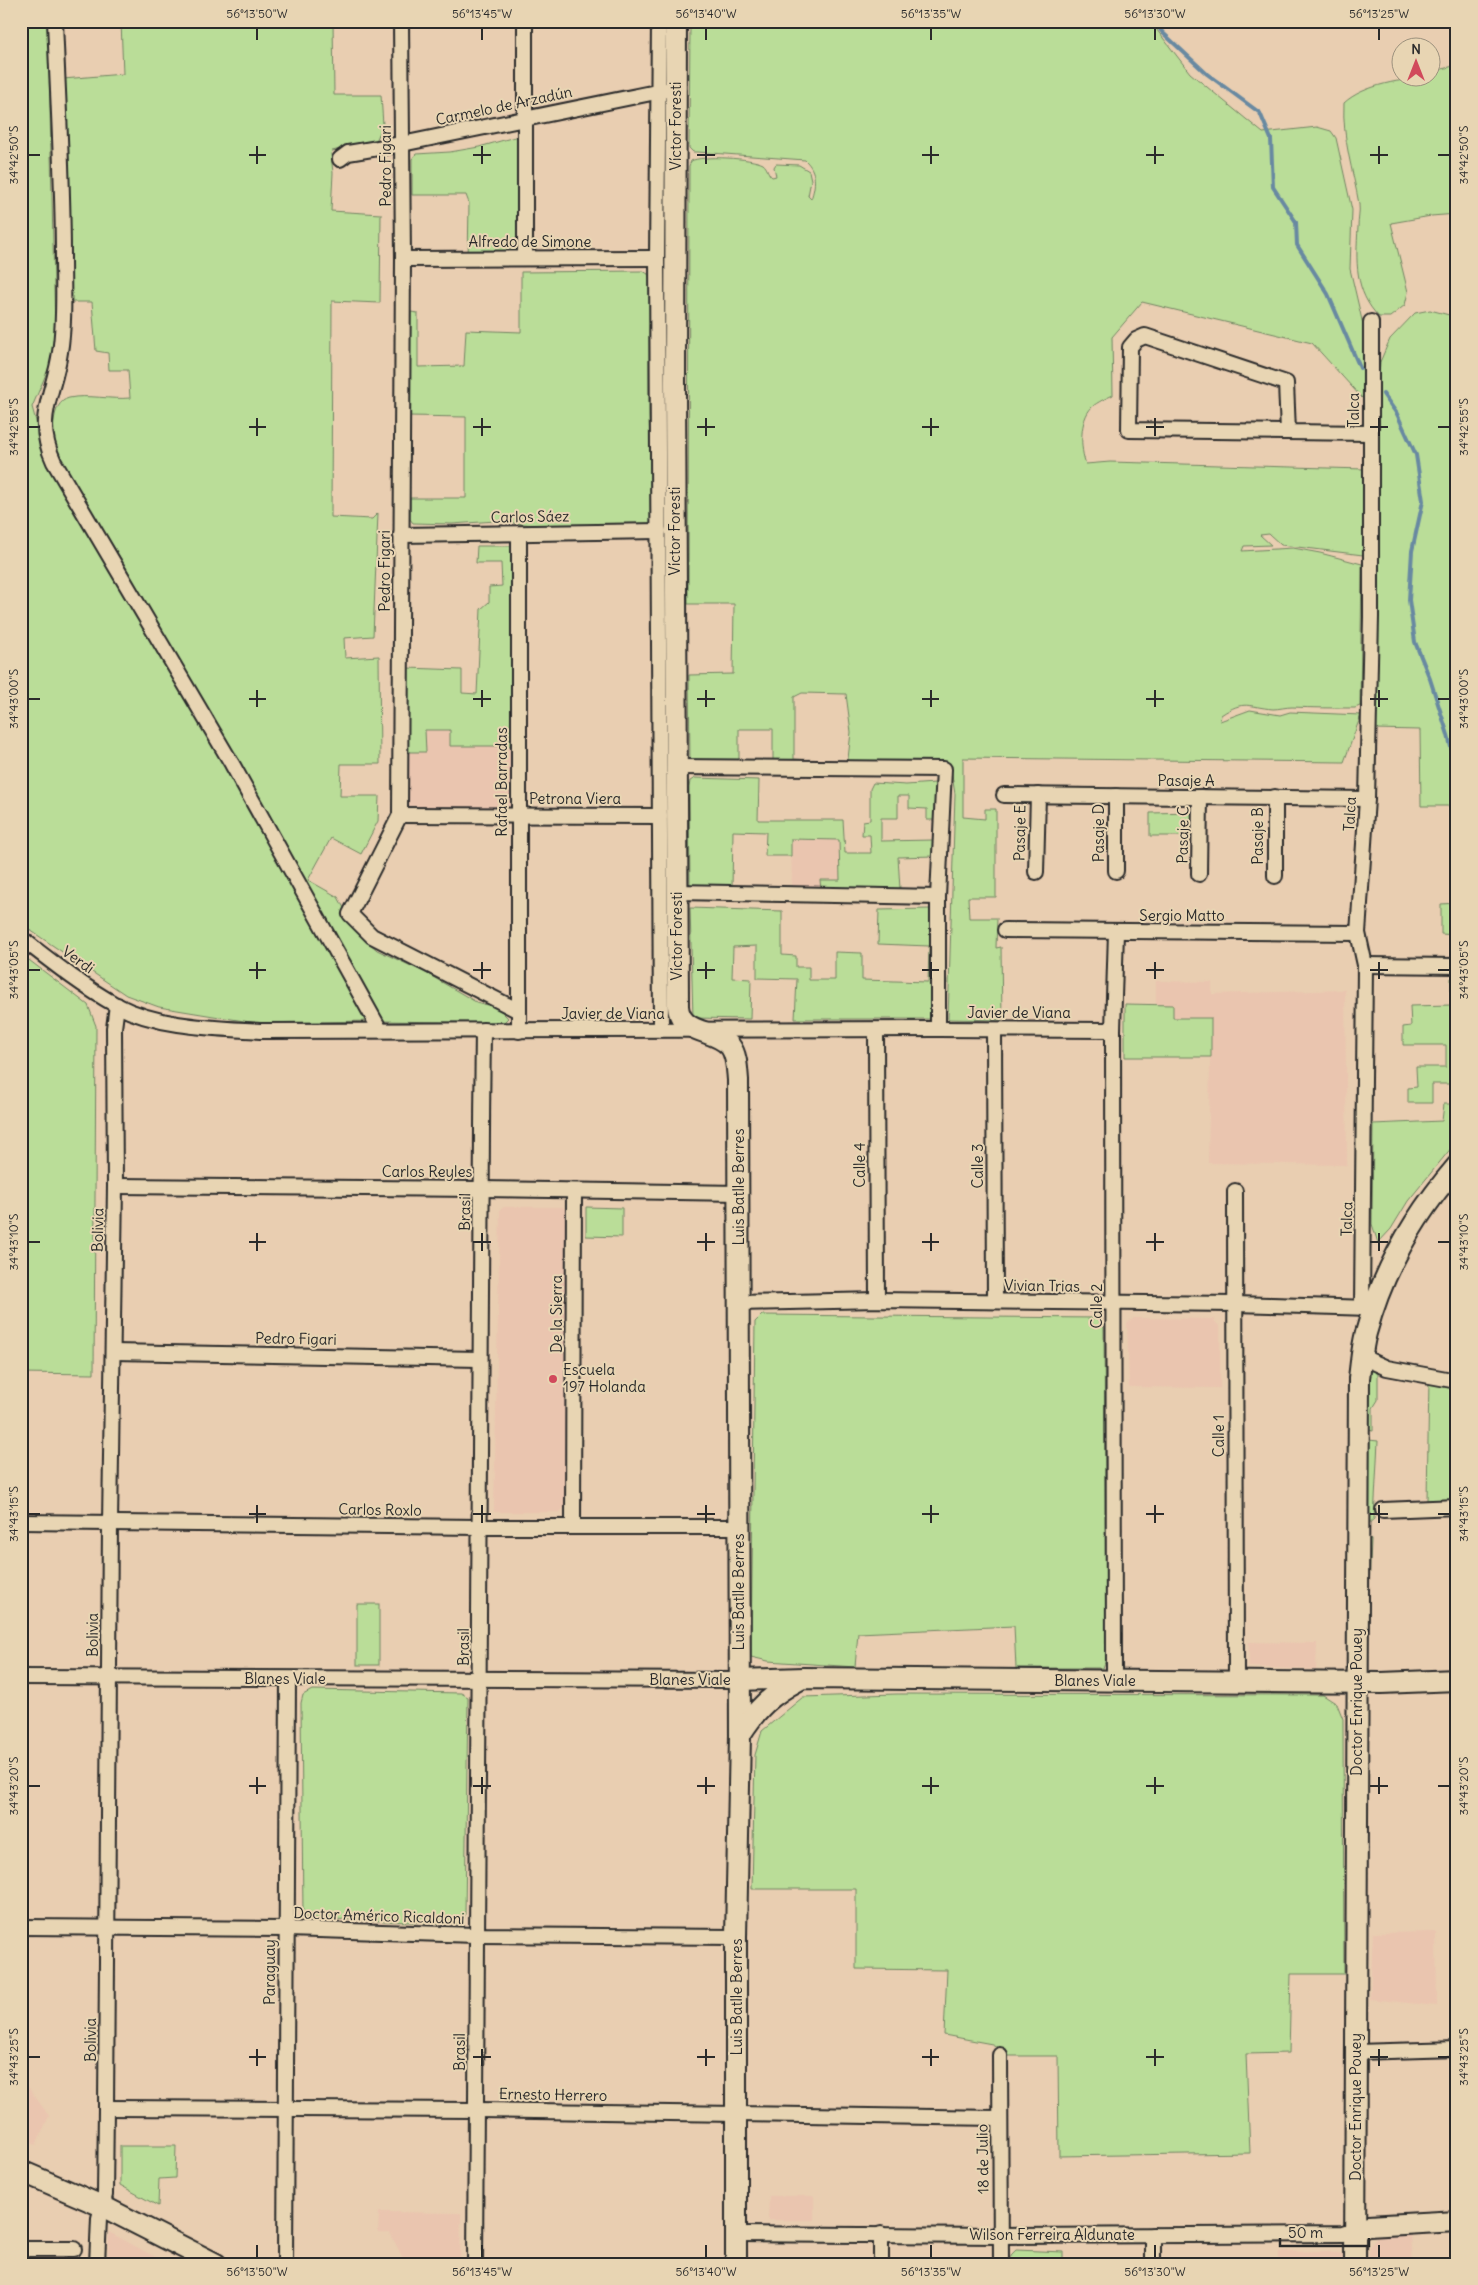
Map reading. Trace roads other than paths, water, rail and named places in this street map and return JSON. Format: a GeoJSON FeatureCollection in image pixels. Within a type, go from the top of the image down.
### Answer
{"type":"FeatureCollection","features":[{"type":"Feature","properties":{"kind":"street"},"geometry":{"type":"LineString","coordinates":[[55,21],[63,215],[63,306],[60,352],[44,422],[47,446],[54,462],[232,764],[380,1030]]}},
{"type":"Feature","properties":{"kind":"street","name":"Pedro Figari"},"geometry":{"type":"LineString","coordinates":[[401,21],[403,259],[400,816],[350,914],[372,936],[517,1010]]}},
{"type":"Feature","properties":{"kind":"street"},"geometry":{"type":"LineString","coordinates":[[525,258],[526,21]]}},
{"type":"Feature","properties":{"kind":"street","name":"Víctor Foresti"},"geometry":{"type":"LineString","coordinates":[[659,21],[667,90],[678,1015],[688,1026],[699,1030]]}},
{"type":"Feature","properties":{"kind":"street","name":"Víctor Foresti"},"geometry":{"type":"LineString","coordinates":[[661,1029],[657,258],[667,90],[676,21]]}},
{"type":"Feature","properties":{"kind":"street","name":"Carmelo de Arzadún"},"geometry":{"type":"LineString","coordinates":[[340,159],[348,153],[402,144],[667,90]]}},
{"type":"Feature","properties":{"kind":"street","name":"Alfredo de Simone"},"geometry":{"type":"LineString","coordinates":[[403,259],[657,258]]}},
{"type":"Feature","properties":{"kind":"street","name":"Talca"},"geometry":{"type":"LineString","coordinates":[[1368,1308],[1365,965],[1358,933],[1368,799],[1370,322]]}},
{"type":"Feature","properties":{"kind":"street"},"geometry":{"type":"LineString","coordinates":[[1288,432],[1286,383],[1145,336],[1136,340],[1130,347],[1129,430],[1288,432],[1370,433]]}},
{"type":"Feature","properties":{"kind":"street","name":"Carlos Sáez"},"geometry":{"type":"LineString","coordinates":[[402,535],[659,531]]}},
{"type":"Feature","properties":{"kind":"street","name":"Rafael Barradas"},"geometry":{"type":"LineString","coordinates":[[518,1031],[519,534]]}},
{"type":"Feature","properties":{"kind":"street"},"geometry":{"type":"LineString","coordinates":[[676,767],[944,768],[938,897],[938,1028]]}},
{"type":"Feature","properties":{"kind":"street","name":"Pasaje A"},"geometry":{"type":"LineString","coordinates":[[1004,795],[1368,799]]}},
{"type":"Feature","properties":{"kind":"street","name":"Pasaje E"},"geometry":{"type":"LineString","coordinates":[[1036,872],[1038,795]]}},
{"type":"Feature","properties":{"kind":"street","name":"Pasaje D"},"geometry":{"type":"LineString","coordinates":[[1116,796],[1116,871]]}},
{"type":"Feature","properties":{"kind":"street","name":"Pasaje C"},"geometry":{"type":"LineString","coordinates":[[1199,874],[1200,797]]}},
{"type":"Feature","properties":{"kind":"street","name":"Pasaje B"},"geometry":{"type":"LineString","coordinates":[[1275,797],[1275,876]]}},
{"type":"Feature","properties":{"kind":"street","name":"Petrona Viera"},"geometry":{"type":"LineString","coordinates":[[400,816],[660,816]]}},
{"type":"Feature","properties":{"kind":"street"},"geometry":{"type":"LineString","coordinates":[[677,892],[938,897]]}},
{"type":"Feature","properties":{"kind":"street","name":"Sergio Matto"},"geometry":{"type":"LineString","coordinates":[[1006,930],[1358,933]]}},
{"type":"Feature","properties":{"kind":"street","name":"Calle 2"},"geometry":{"type":"LineString","coordinates":[[1114,1681],[1113,1030],[1116,932]]}},
{"type":"Feature","properties":{"kind":"street","name":"Verdi"},"geometry":{"type":"LineString","coordinates":[[21,938],[76,979],[117,1005]]}},
{"type":"Feature","properties":{"kind":"street"},"geometry":{"type":"LineString","coordinates":[[1365,965],[1457,966]]}},
{"type":"Feature","properties":{"kind":"street","name":"Javier de Viana"},"geometry":{"type":"LineString","coordinates":[[117,1005],[173,1023],[263,1031],[876,1030],[938,1028],[1113,1030]]}},
{"type":"Feature","properties":{"kind":"street","name":"Bolivia"},"geometry":{"type":"LineString","coordinates":[[97,2264],[98,2225],[105,2195],[110,1523],[115,1186],[114,1028],[117,1005]]}},
{"type":"Feature","properties":{"kind":"street","name":"Brasil"},"geometry":{"type":"LineString","coordinates":[[475,2264],[477,2110],[476,1935],[480,1679],[479,1359],[483,1030]]}},
{"type":"Feature","properties":{"kind":"street","name":"Luis Batlle Berres"},"geometry":{"type":"LineString","coordinates":[[699,1030],[724,1041],[730,1047],[734,1055],[738,1080],[740,1194],[738,1527],[740,1735],[736,1937],[736,2264]]}},
{"type":"Feature","properties":{"kind":"street","name":"Calle 4"},"geometry":{"type":"LineString","coordinates":[[876,1030],[877,1300]]}},
{"type":"Feature","properties":{"kind":"street","name":"Calle 3"},"geometry":{"type":"LineString","coordinates":[[994,1030],[995,1302]]}},
{"type":"Feature","properties":{"kind":"street","name":"Doctor Enrique Pouey"},"geometry":{"type":"LineString","coordinates":[[1355,2264],[1359,1378],[1368,1308],[1413,1222],[1457,1166]]}},
{"type":"Feature","properties":{"kind":"street","name":"Carlos Reyles"},"geometry":{"type":"LineString","coordinates":[[115,1186],[481,1189],[740,1194]]}},
{"type":"Feature","properties":{"kind":"street","name":"De la Sierra"},"geometry":{"type":"LineString","coordinates":[[573,1528],[574,1191]]}},
{"type":"Feature","properties":{"kind":"street","name":"Calle 1"},"geometry":{"type":"LineString","coordinates":[[1235,1191],[1236,1681]]}},
{"type":"Feature","properties":{"kind":"street","name":"Vivian Trias"},"geometry":{"type":"LineString","coordinates":[[739,1303],[877,1300],[1235,1304],[1368,1308]]}},
{"type":"Feature","properties":{"kind":"street","name":"Pedro Figari"},"geometry":{"type":"LineString","coordinates":[[113,1352],[479,1359]]}},
{"type":"Feature","properties":{"kind":"street"},"geometry":{"type":"LineString","coordinates":[[1362,1357],[1387,1368],[1457,1381]]}},
{"type":"Feature","properties":{"kind":"street"},"geometry":{"type":"LineString","coordinates":[[1383,1510],[1457,1507]]}},
{"type":"Feature","properties":{"kind":"street","name":"Carlos Roxlo"},"geometry":{"type":"LineString","coordinates":[[21,1522],[573,1528],[738,1527]]}},
{"type":"Feature","properties":{"kind":"street","name":"Blanes Viale"},"geometry":{"type":"LineString","coordinates":[[21,1677],[288,1680],[739,1680],[804,1678],[1358,1683],[1457,1680]]}},
{"type":"Feature","properties":{"kind":"street"},"geometry":{"type":"LineString","coordinates":[[740,1735],[758,1709],[768,1699],[804,1678]]}},
{"type":"Feature","properties":{"kind":"street","name":"Paraguay"},"geometry":{"type":"LineString","coordinates":[[284,2264],[287,2110],[288,1680]]}},
{"type":"Feature","properties":{"kind":"street","name":"Doctor Américo Ricaldoni"},"geometry":{"type":"LineString","coordinates":[[21,1927],[287,1930],[476,1935],[736,1937]]}},
{"type":"Feature","properties":{"kind":"street"},"geometry":{"type":"LineString","coordinates":[[1356,2052],[1457,2049]]}},
{"type":"Feature","properties":{"kind":"street","name":"18 de Julio"},"geometry":{"type":"LineString","coordinates":[[1000,2055],[998,2118],[1001,2264]]}},
{"type":"Feature","properties":{"kind":"street","name":"Ernesto Herrero"},"geometry":{"type":"LineString","coordinates":[[106,2108],[477,2110],[998,2118]]}},
{"type":"Feature","properties":{"kind":"street"},"geometry":{"type":"LineString","coordinates":[[21,2171],[102,2206],[216,2264]]}},
{"type":"Feature","properties":{"kind":"street","name":"Wilson Ferreira Aldunate"},"geometry":{"type":"LineString","coordinates":[[736,2234],[1153,2236],[1343,2234],[1368,2226],[1457,2221]]}},
{"type":"Feature","properties":{"kind":"street"},"geometry":{"type":"LineString","coordinates":[[881,2234],[881,2264]]}},
{"type":"Feature","properties":{"kind":"street"},"geometry":{"type":"LineString","coordinates":[[1153,2236],[1153,2264]]}},
{"type":"Feature","properties":{"kind":"street"},"geometry":{"type":"LineString","coordinates":[[21,2249],[74,2249]]}},
{"type":"Feature","properties":{"kind":"waterway"},"geometry":{"type":"LineString","coordinates":[[1154,21],[1163,33],[1207,74],[1260,113],[1271,139],[1273,187],[1296,222],[1297,245],[1328,294],[1360,368]]}},
{"type":"Feature","properties":{"kind":"waterway"},"geometry":{"type":"LineString","coordinates":[[1383,394],[1397,414],[1416,455],[1423,501],[1412,551],[1409,600],[1415,642],[1430,679],[1448,735],[1457,771]]}},
{"type":"Feature","properties":{"kind":"place","name":"Escuela 197 Holanda"},"geometry":{"type":"Point","coordinates":[553,1379]}}]}
